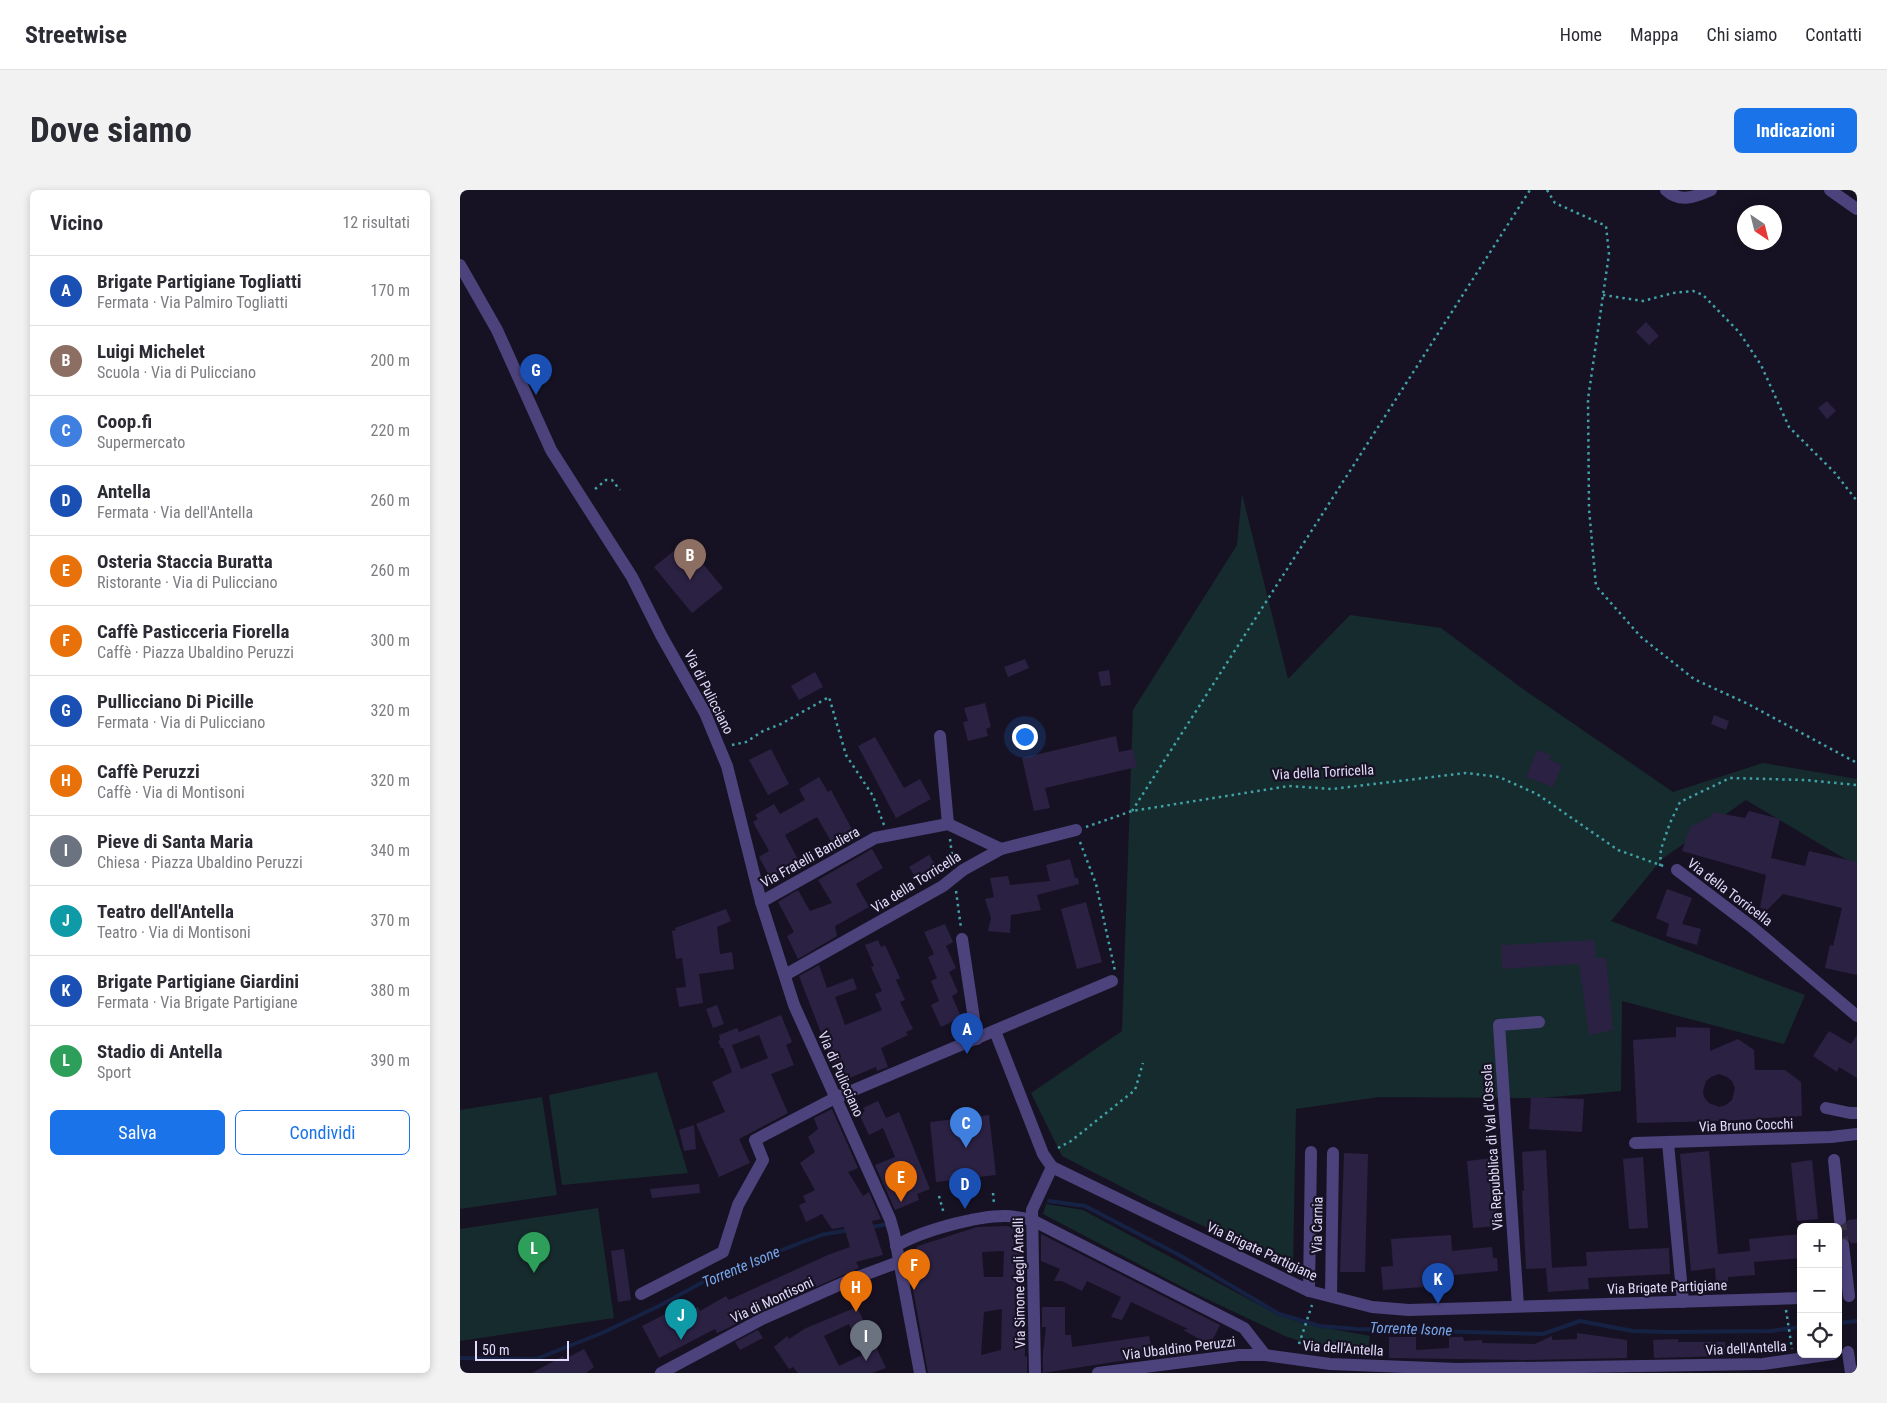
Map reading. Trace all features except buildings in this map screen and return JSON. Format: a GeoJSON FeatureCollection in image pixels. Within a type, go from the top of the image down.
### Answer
{"type":"FeatureCollection","features":[{"type":"Feature","properties":{"kind":"street"},"geometry":{"type":"LineString","coordinates":[[1666,190],[1673,196],[1691,198],[1711,190]]}},
{"type":"Feature","properties":{"kind":"street"},"geometry":{"type":"LineString","coordinates":[[1830,190],[1857,209]]}},
{"type":"Feature","properties":{"kind":"street","name":"Via di Pulicciano"},"geometry":{"type":"LineString","coordinates":[[460,265],[502,341],[551,450],[632,576],[661,635],[705,713],[720,749],[732,785],[761,902],[797,1014],[890,1219],[920,1373]]}},
{"type":"Feature","properties":{"kind":"street"},"geometry":{"type":"LineString","coordinates":[[940,736],[948,824]]}},
{"type":"Feature","properties":{"kind":"street"},"geometry":{"type":"LineString","coordinates":[[888,836],[948,824],[1001,849]]}},
{"type":"Feature","properties":{"kind":"street","name":"Via della Torricella"},"geometry":{"type":"LineString","coordinates":[[784,975],[944,886],[963,870],[1001,849],[1076,830]]}},
{"type":"Feature","properties":{"kind":"street","name":"Via Fratelli Bandiera"},"geometry":{"type":"LineString","coordinates":[[761,902],[875,838],[888,836]]}},
{"type":"Feature","properties":{"kind":"street","name":"Via della Torricella"},"geometry":{"type":"LineString","coordinates":[[1677,870],[1752,927],[1857,1016]]}},
{"type":"Feature","properties":{"kind":"street"},"geometry":{"type":"LineString","coordinates":[[962,939],[976,1039]]}},
{"type":"Feature","properties":{"kind":"street"},"geometry":{"type":"LineString","coordinates":[[641,1294],[723,1252],[738,1205],[763,1160],[754,1140],[835,1098],[1112,981]]}},
{"type":"Feature","properties":{"kind":"street","name":"Via Repubblica di Val d'Ossola"},"geometry":{"type":"LineString","coordinates":[[1518,1306],[1499,1025],[1539,1022]]}},
{"type":"Feature","properties":{"kind":"street"},"geometry":{"type":"LineString","coordinates":[[995,1031],[1043,1154],[1052,1167]]}},
{"type":"Feature","properties":{"kind":"street"},"geometry":{"type":"LineString","coordinates":[[1826,1108],[1857,1113]]}},
{"type":"Feature","properties":{"kind":"street","name":"Via Bruno Cocchi"},"geometry":{"type":"LineString","coordinates":[[1635,1143],[1831,1137],[1857,1134]]}},
{"type":"Feature","properties":{"kind":"street"},"geometry":{"type":"LineString","coordinates":[[1668,1143],[1683,1302]]}},
{"type":"Feature","properties":{"kind":"street","name":"Via Carnia"},"geometry":{"type":"LineString","coordinates":[[1309,1291],[1311,1152]]}},
{"type":"Feature","properties":{"kind":"street","name":"Via Carnia"},"geometry":{"type":"LineString","coordinates":[[1331,1296],[1333,1153]]}},
{"type":"Feature","properties":{"kind":"street"},"geometry":{"type":"LineString","coordinates":[[1834,1160],[1840,1219]]}},
{"type":"Feature","properties":{"kind":"street","name":"Via Brigate Partigiane"},"geometry":{"type":"LineString","coordinates":[[1052,1167],[1309,1291],[1372,1307],[1409,1310],[1797,1298]]}},
{"type":"Feature","properties":{"kind":"street","name":"Via Simone degli Antelli"},"geometry":{"type":"LineString","coordinates":[[1036,1373],[1032,1210],[1052,1167]]}},
{"type":"Feature","properties":{"kind":"street"},"geometry":{"type":"LineString","coordinates":[[896,1246],[909,1238],[966,1222],[1005,1216],[1032,1220],[1244,1328],[1265,1355]]}},
{"type":"Feature","properties":{"kind":"street"},"geometry":{"type":"LineString","coordinates":[[1843,1245],[1848,1295]]}},
{"type":"Feature","properties":{"kind":"street","name":"Via di Montisoni"},"geometry":{"type":"LineString","coordinates":[[661,1373],[762,1319],[850,1280],[899,1262]]}},
{"type":"Feature","properties":{"kind":"street"},"geometry":{"type":"LineString","coordinates":[[1848,1352],[1851,1373]]}},
{"type":"Feature","properties":{"kind":"street","name":"Via Ubaldino Peruzzi"},"geometry":{"type":"LineString","coordinates":[[1098,1373],[1146,1370],[1239,1355],[1265,1355]]}},
{"type":"Feature","properties":{"kind":"street","name":"Via dell'Antella"},"geometry":{"type":"LineString","coordinates":[[1265,1355],[1330,1364],[1456,1371],[1679,1369],[1763,1364],[1805,1358]]}},
{"type":"Feature","properties":{"kind":"path"},"geometry":{"type":"LineString","coordinates":[[1132,811],[1530,190]]}},
{"type":"Feature","properties":{"kind":"path"},"geometry":{"type":"LineString","coordinates":[[1547,190],[1555,203],[1606,226],[1609,254],[1588,399],[1589,509],[1596,586],[1641,637],[1694,679],[1748,704],[1857,763]]}},
{"type":"Feature","properties":{"kind":"path"},"geometry":{"type":"LineString","coordinates":[[1603,295],[1643,301],[1693,291],[1703,295],[1739,332],[1761,365],[1789,427],[1834,473],[1857,501]]}},
{"type":"Feature","properties":{"kind":"path"},"geometry":{"type":"LineString","coordinates":[[595,489],[606,480],[612,480],[620,490]]}},
{"type":"Feature","properties":{"kind":"path"},"geometry":{"type":"LineString","coordinates":[[720,749],[746,742],[828,697],[846,755],[873,796],[888,836]]}},
{"type":"Feature","properties":{"kind":"path","name":"Via della Torricella"},"geometry":{"type":"LineString","coordinates":[[1076,830],[1132,811],[1289,786],[1332,789],[1466,773],[1499,777],[1538,794],[1618,850],[1660,866],[1677,870]]}},
{"type":"Feature","properties":{"kind":"path"},"geometry":{"type":"LineString","coordinates":[[1660,866],[1661,849],[1680,802],[1730,778],[1805,780],[1857,785]]}},
{"type":"Feature","properties":{"kind":"path"},"geometry":{"type":"LineString","coordinates":[[948,824],[962,939]]}},
{"type":"Feature","properties":{"kind":"path"},"geometry":{"type":"LineString","coordinates":[[1076,830],[1096,884],[1116,972],[1112,981]]}},
{"type":"Feature","properties":{"kind":"path"},"geometry":{"type":"LineString","coordinates":[[1058,1148],[1071,1141],[1135,1090],[1143,1064]]}},
{"type":"Feature","properties":{"kind":"path"},"geometry":{"type":"LineString","coordinates":[[993,1193],[994,1204]]}},
{"type":"Feature","properties":{"kind":"path"},"geometry":{"type":"LineString","coordinates":[[939,1196],[948,1227]]}},
{"type":"Feature","properties":{"kind":"path"},"geometry":{"type":"LineString","coordinates":[[1299,1344],[1312,1306]]}},
{"type":"Feature","properties":{"kind":"path"},"geometry":{"type":"LineString","coordinates":[[1786,1312],[1792,1350]]}},
{"type":"Feature","properties":{"kind":"green space"},"geometry":{"type":"Polygon","coordinates":[[[1242,494],[1288,679],[1350,615],[1441,628],[1523,689],[1673,792],[1763,763],[1857,779],[1857,866],[1746,800],[1662,859],[1611,921],[1805,995],[1784,1044],[1622,1001],[1621,1091],[1541,1098],[1379,1097],[1296,1109],[1293,1267],[1151,1202],[1062,1156],[1031,1093],[1122,1031],[1133,710],[1237,545],[1242,494]]]}},
{"type":"Feature","properties":{"kind":"green space"},"geometry":{"type":"Polygon","coordinates":[[[657,1072],[688,1173],[562,1185],[549,1095],[657,1072]]]}},
{"type":"Feature","properties":{"kind":"green space"},"geometry":{"type":"Polygon","coordinates":[[[542,1097],[557,1195],[460,1209],[460,1110],[542,1097]]]}},
{"type":"Feature","properties":{"kind":"green space"},"geometry":{"type":"Polygon","coordinates":[[[1046,1204],[1083,1210],[1278,1315],[1305,1324],[1370,1336],[1367,1355],[1318,1347],[1285,1336],[1188,1290],[1043,1214],[1046,1204]]]}},
{"type":"Feature","properties":{"kind":"green space"},"geometry":{"type":"Polygon","coordinates":[[[598,1208],[614,1318],[460,1341],[460,1229],[598,1208]]]}},
{"type":"Feature","properties":{"kind":"waterway","name":"Torrente Isone"},"geometry":{"type":"LineString","coordinates":[[1049,1201],[1085,1206],[1181,1256],[1279,1314],[1320,1326],[1356,1329],[1543,1334],[1580,1321],[1633,1331],[1771,1331],[1797,1328]]}},
{"type":"Feature","properties":{"kind":"waterway","name":"Torrente Isone"},"geometry":{"type":"LineString","coordinates":[[870,1227],[884,1225]]}},
{"type":"Feature","properties":{"kind":"waterway","name":"Torrente Isone"},"geometry":{"type":"LineString","coordinates":[[460,1358],[536,1359],[602,1333],[659,1306],[714,1276],[821,1235],[849,1230]]}},
{"type":"Feature","properties":{"kind":"waterway","name":"Torrente Isone"},"geometry":{"type":"LineString","coordinates":[[1842,1323],[1857,1321]]}},
{"type":"Feature","properties":{"kind":"tunnel"},"geometry":{"type":"LineString","coordinates":[[1840,1219],[1843,1245]]}},
{"type":"Feature","properties":{"kind":"place","name":"Pullicciano Di Picille"},"geometry":{"type":"Point","coordinates":[536,395]}},
{"type":"Feature","properties":{"kind":"place","name":"Luigi Michelet"},"geometry":{"type":"Point","coordinates":[690,580]}},
{"type":"Feature","properties":{"kind":"place","name":"Brigate Partigiane Togliatti"},"geometry":{"type":"Point","coordinates":[967,1054]}},
{"type":"Feature","properties":{"kind":"place","name":"Coop.fi"},"geometry":{"type":"Point","coordinates":[966,1148]}},
{"type":"Feature","properties":{"kind":"place","name":"Osteria Staccia Buratta"},"geometry":{"type":"Point","coordinates":[901,1202]}},
{"type":"Feature","properties":{"kind":"place","name":"Antella"},"geometry":{"type":"Point","coordinates":[965,1209]}},
{"type":"Feature","properties":{"kind":"place","name":"Stadio di Antella"},"geometry":{"type":"Point","coordinates":[534,1273]}},
{"type":"Feature","properties":{"kind":"place","name":"Caffè Pasticceria Fiorella"},"geometry":{"type":"Point","coordinates":[914,1290]}},
{"type":"Feature","properties":{"kind":"place","name":"Brigate Partigiane Giardini"},"geometry":{"type":"Point","coordinates":[1438,1304]}},
{"type":"Feature","properties":{"kind":"place","name":"Caffè Peruzzi"},"geometry":{"type":"Point","coordinates":[856,1312]}},
{"type":"Feature","properties":{"kind":"place","name":"Teatro dell'Antella"},"geometry":{"type":"Point","coordinates":[681,1340]}},
{"type":"Feature","properties":{"kind":"place","name":"Pieve di Santa Maria"},"geometry":{"type":"Point","coordinates":[866,1361]}}]}
